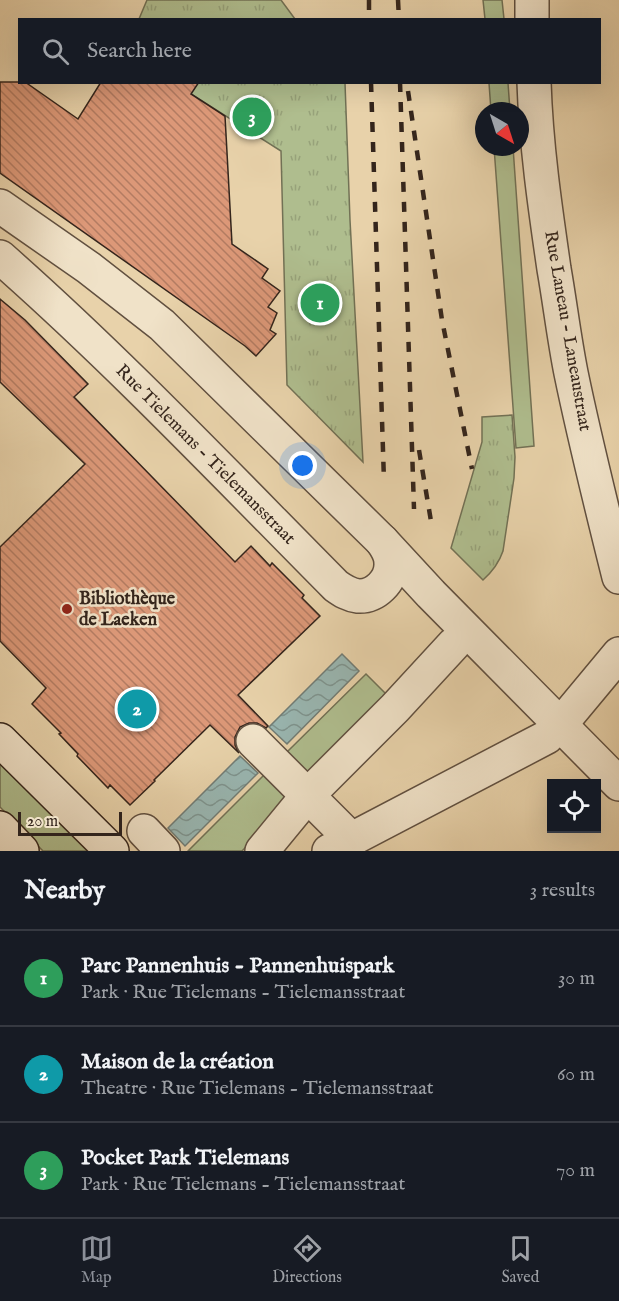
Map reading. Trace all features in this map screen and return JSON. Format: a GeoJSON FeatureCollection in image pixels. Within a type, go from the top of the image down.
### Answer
{"type":"FeatureCollection","features":[{"type":"Feature","properties":{"kind":"street"},"geometry":{"type":"LineString","coordinates":[[532,0],[532,18]]}},
{"type":"Feature","properties":{"kind":"street","name":"Rue Laneau - Laneaustraat"},"geometry":{"type":"LineString","coordinates":[[534,84],[545,206],[570,371],[619,577]]}},
{"type":"Feature","properties":{"kind":"street","name":"Rue Tielemans - Tielemansstraat"},"geometry":{"type":"LineString","coordinates":[[0,206],[89,268],[162,325],[382,541],[554,731],[619,784]]}},
{"type":"Feature","properties":{"kind":"street","name":"Rue Tielemans - Tielemansstraat"},"geometry":{"type":"LineString","coordinates":[[0,257],[121,370],[336,586],[347,593],[359,596],[382,587],[389,576],[392,564],[389,552],[382,541]]}},
{"type":"Feature","properties":{"kind":"street"},"geometry":{"type":"LineString","coordinates":[[262,851],[308,795],[395,708],[453,644]]}},
{"type":"Feature","properties":{"kind":"street"},"geometry":{"type":"LineString","coordinates":[[253,741],[308,795],[341,845],[554,731],[619,654]]}},
{"type":"Feature","properties":{"kind":"street"},"geometry":{"type":"LineString","coordinates":[[0,740],[112,851]]}},
{"type":"Feature","properties":{"kind":"street"},"geometry":{"type":"LineString","coordinates":[[0,828],[22,851]]}},
{"type":"Feature","properties":{"kind":"green space"},"geometry":{"type":"Polygon","coordinates":[[[147,0],[281,0],[294,18],[139,18],[147,0]]]}},
{"type":"Feature","properties":{"kind":"green space"},"geometry":{"type":"Polygon","coordinates":[[[483,0],[502,0],[504,18],[485,18],[483,0]]]}},
{"type":"Feature","properties":{"kind":"green space"},"geometry":{"type":"Polygon","coordinates":[[[187,84],[345,84],[363,462],[287,385],[281,151],[191,94],[187,84]]]}},
{"type":"Feature","properties":{"kind":"green space"},"geometry":{"type":"Polygon","coordinates":[[[489,84],[508,84],[509,102],[490,102],[489,84]]]}},
{"type":"Feature","properties":{"kind":"green space"},"geometry":{"type":"Polygon","coordinates":[[[495,156],[514,156],[534,446],[516,448],[495,156]]]}},
{"type":"Feature","properties":{"kind":"green space"},"geometry":{"type":"Polygon","coordinates":[[[512,415],[514,478],[503,551],[495,567],[483,580],[451,548],[482,442],[482,417],[512,415]]]}},
{"type":"Feature","properties":{"kind":"green space"},"geometry":{"type":"Polygon","coordinates":[[[366,674],[393,701],[314,779],[287,752],[366,674]]]}},
{"type":"Feature","properties":{"kind":"green space"},"geometry":{"type":"Polygon","coordinates":[[[0,756],[94,851],[43,851],[0,807],[0,756]]]}},
{"type":"Feature","properties":{"kind":"green space"},"geometry":{"type":"Polygon","coordinates":[[[264,775],[291,801],[242,851],[188,851],[264,775]]]}},
{"type":"Feature","properties":{"kind":"water"},"geometry":{"type":"Polygon","coordinates":[[[342,654],[359,671],[287,744],[269,727],[342,654]]]}},
{"type":"Feature","properties":{"kind":"water"},"geometry":{"type":"Polygon","coordinates":[[[240,756],[258,773],[185,846],[168,828],[240,756]]]}},
{"type":"Feature","properties":{"kind":"building"},"geometry":{"type":"Polygon","coordinates":[[[0,82],[28,84],[78,119],[100,84],[198,84],[191,94],[225,116],[232,244],[268,269],[262,278],[280,291],[268,307],[277,313],[270,330],[276,334],[256,356],[0,173],[0,82]]]}},
{"type":"Feature","properties":{"kind":"building"},"geometry":{"type":"Polygon","coordinates":[[[0,299],[25,320],[88,384],[74,397],[235,562],[251,546],[304,595],[302,598],[320,616],[238,695],[268,726],[266,728],[257,723],[249,723],[240,727],[235,737],[235,745],[239,753],[210,725],[130,805],[110,785],[108,788],[77,756],[78,754],[59,734],[61,733],[32,704],[46,688],[0,641],[0,547],[85,464],[0,382],[0,299]]]}},
{"type":"Feature","properties":{"kind":"railway"},"geometry":{"type":"LineString","coordinates":[[369,0],[369,18]]}},
{"type":"Feature","properties":{"kind":"railway"},"geometry":{"type":"LineString","coordinates":[[398,0],[399,18]]}},
{"type":"Feature","properties":{"kind":"railway"},"geometry":{"type":"LineString","coordinates":[[371,84],[384,481]]}},
{"type":"Feature","properties":{"kind":"railway"},"geometry":{"type":"LineString","coordinates":[[400,84],[414,509]]}},
{"type":"Feature","properties":{"kind":"railway"},"geometry":{"type":"LineString","coordinates":[[408,91],[442,320],[472,469]]}},
{"type":"Feature","properties":{"kind":"railway"},"geometry":{"type":"LineString","coordinates":[[419,450],[432,527]]}},
{"type":"Feature","properties":{"kind":"place","name":"Pocket Park Tielemans"},"geometry":{"type":"Point","coordinates":[252,117]}},
{"type":"Feature","properties":{"kind":"place","name":"Parc Pannenhuis - Pannenhuispark"},"geometry":{"type":"Point","coordinates":[320,303]}},
{"type":"Feature","properties":{"kind":"place","name":"Bibliothèque de Laeken"},"geometry":{"type":"Point","coordinates":[67,609]}},
{"type":"Feature","properties":{"kind":"place","name":"Maison de la création"},"geometry":{"type":"Point","coordinates":[137,709]}}]}
